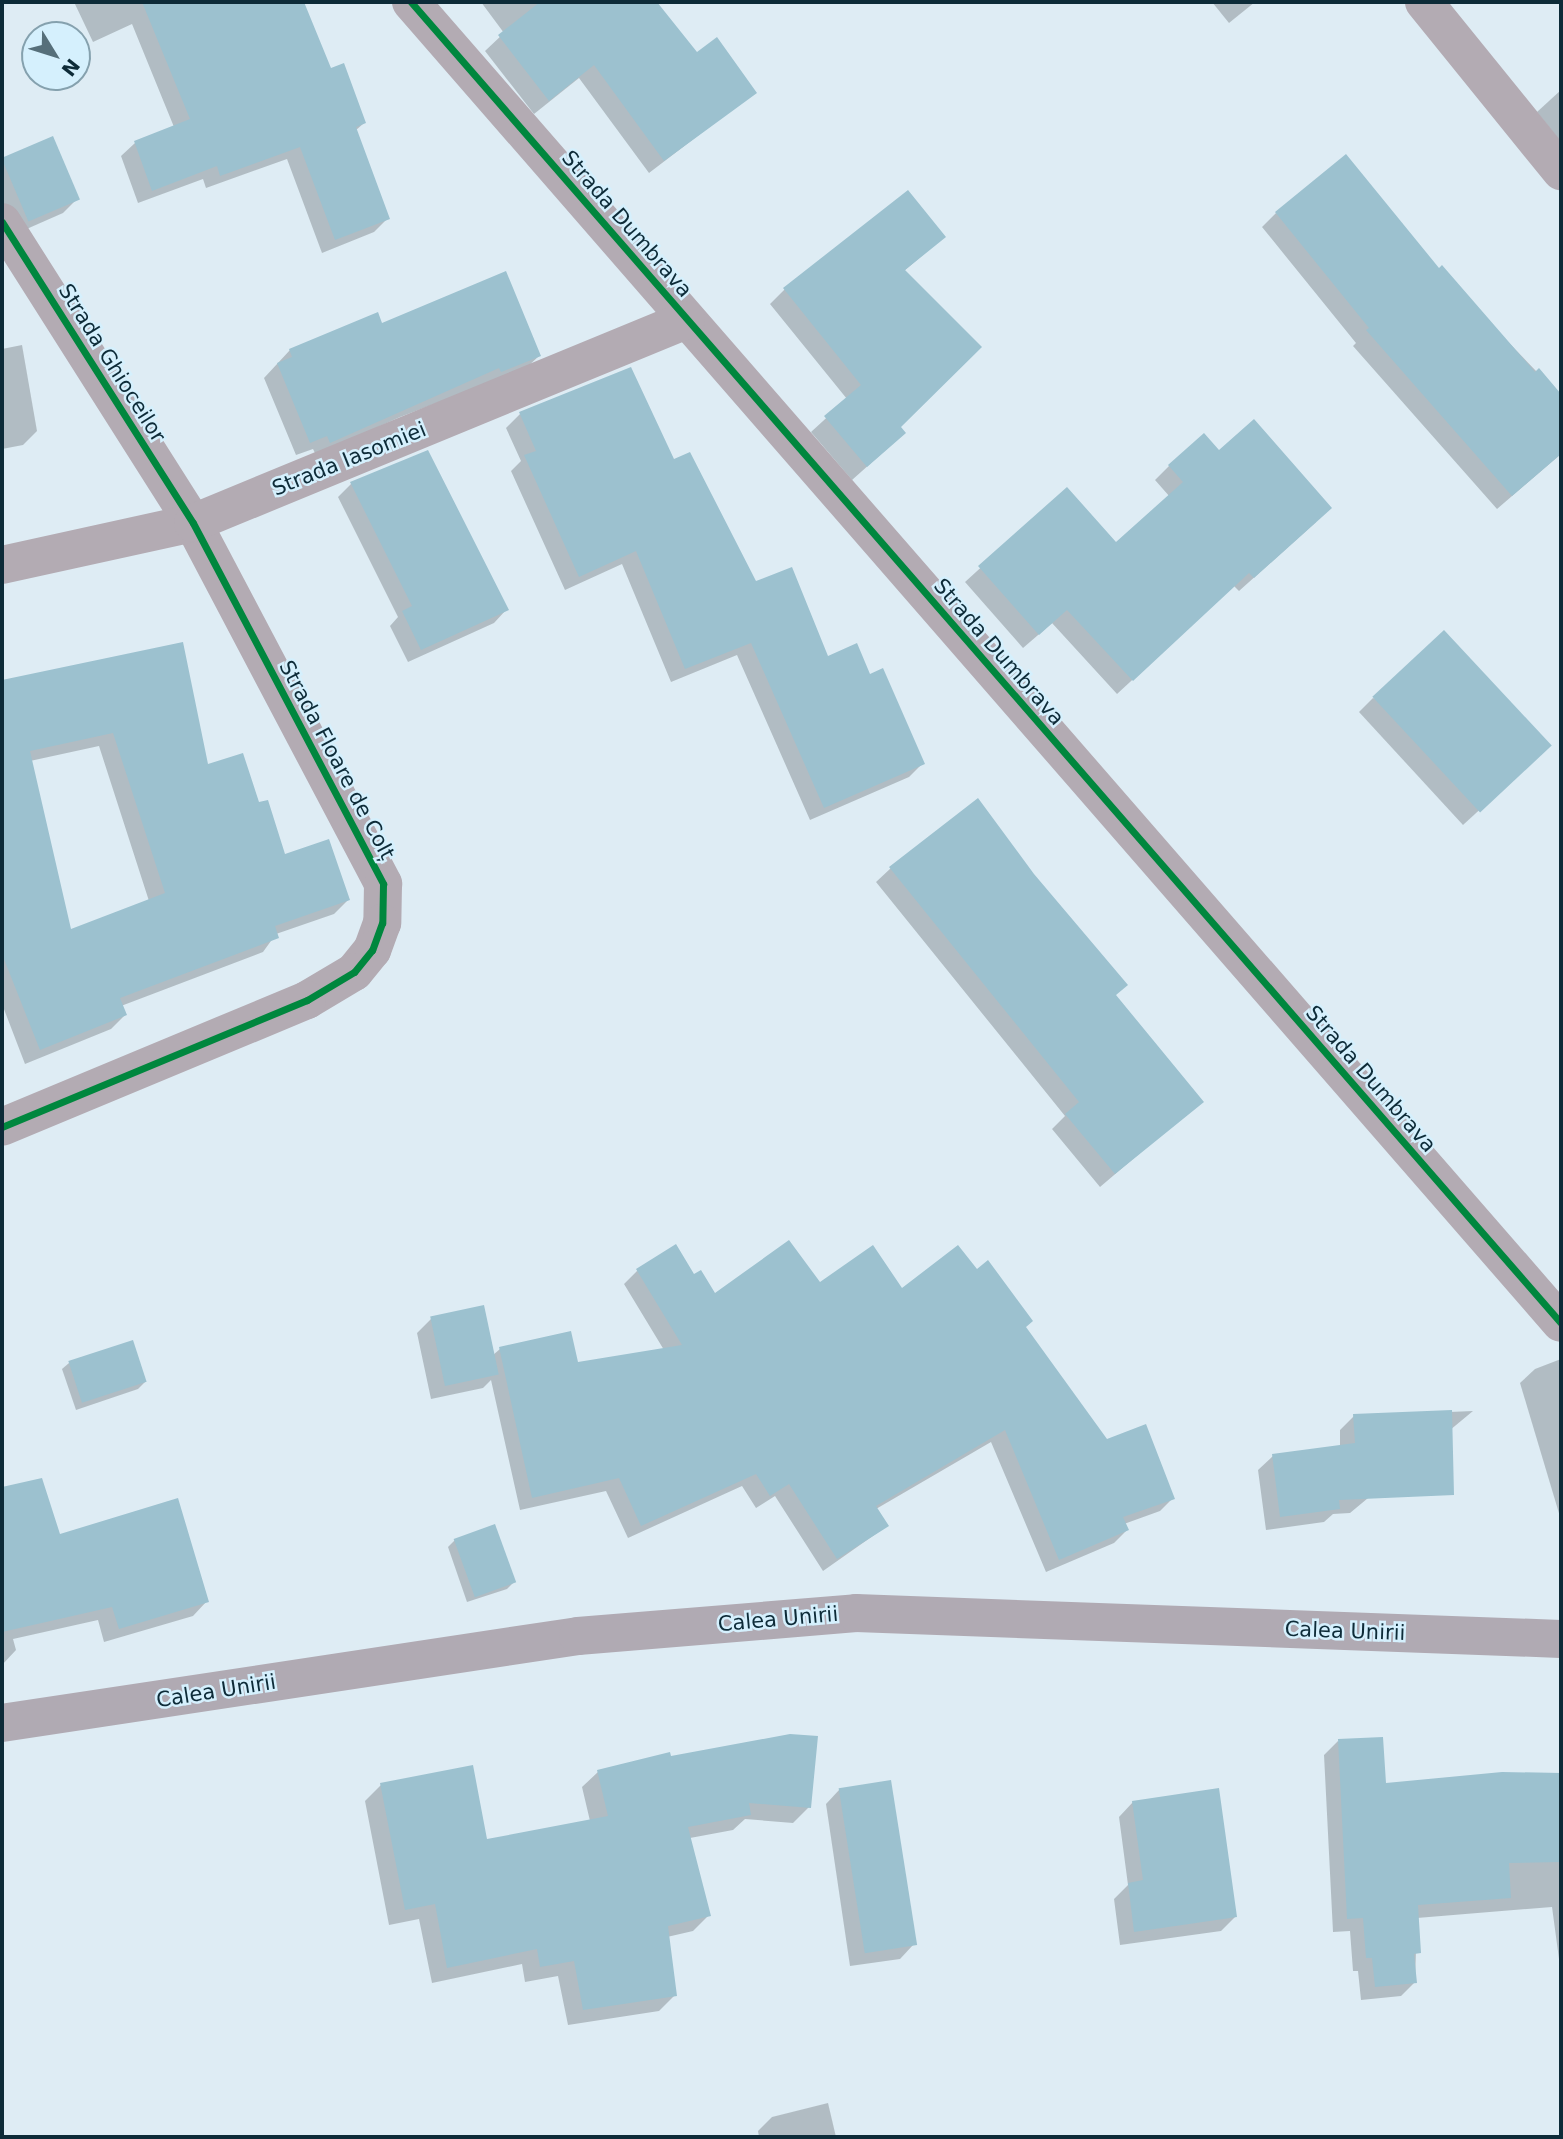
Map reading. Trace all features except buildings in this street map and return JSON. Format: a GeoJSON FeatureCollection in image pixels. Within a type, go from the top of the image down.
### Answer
{"type":"FeatureCollection","features":[{"type":"Feature","properties":{"kind":"main road","name":"Calea Unirii"},"geometry":{"type":"LineString","coordinates":[[2,1723],[578,1636],[856,1613],[1561,1639]]}},
{"type":"Feature","properties":{"kind":"street","name":"Strada Dumbrava"},"geometry":{"type":"LineString","coordinates":[[411,2],[1561,1323]]}},
{"type":"Feature","properties":{"kind":"street"},"geometry":{"type":"LineString","coordinates":[[1424,2],[1561,171]]}},
{"type":"Feature","properties":{"kind":"street","name":"Strada Ghioceilor"},"geometry":{"type":"LineString","coordinates":[[2,222],[193,523]]}},
{"type":"Feature","properties":{"kind":"street","name":"Strada Iasomiei"},"geometry":{"type":"LineString","coordinates":[[2,565],[193,523],[686,320]]}},
{"type":"Feature","properties":{"kind":"street","name":"Strada Floare de Colț"},"geometry":{"type":"LineString","coordinates":[[2,1127],[307,1000],[354,972],[372,950],[382,923],[383,884],[193,523]]}},
{"type":"Feature","properties":{"kind":"cycle path"},"geometry":{"type":"LineString","coordinates":[[411,2],[1561,1323]]}},
{"type":"Feature","properties":{"kind":"cycle path"},"geometry":{"type":"LineString","coordinates":[[2,222],[193,523],[383,884],[382,923],[372,950],[354,972],[307,1000],[2,1127]]}}]}
